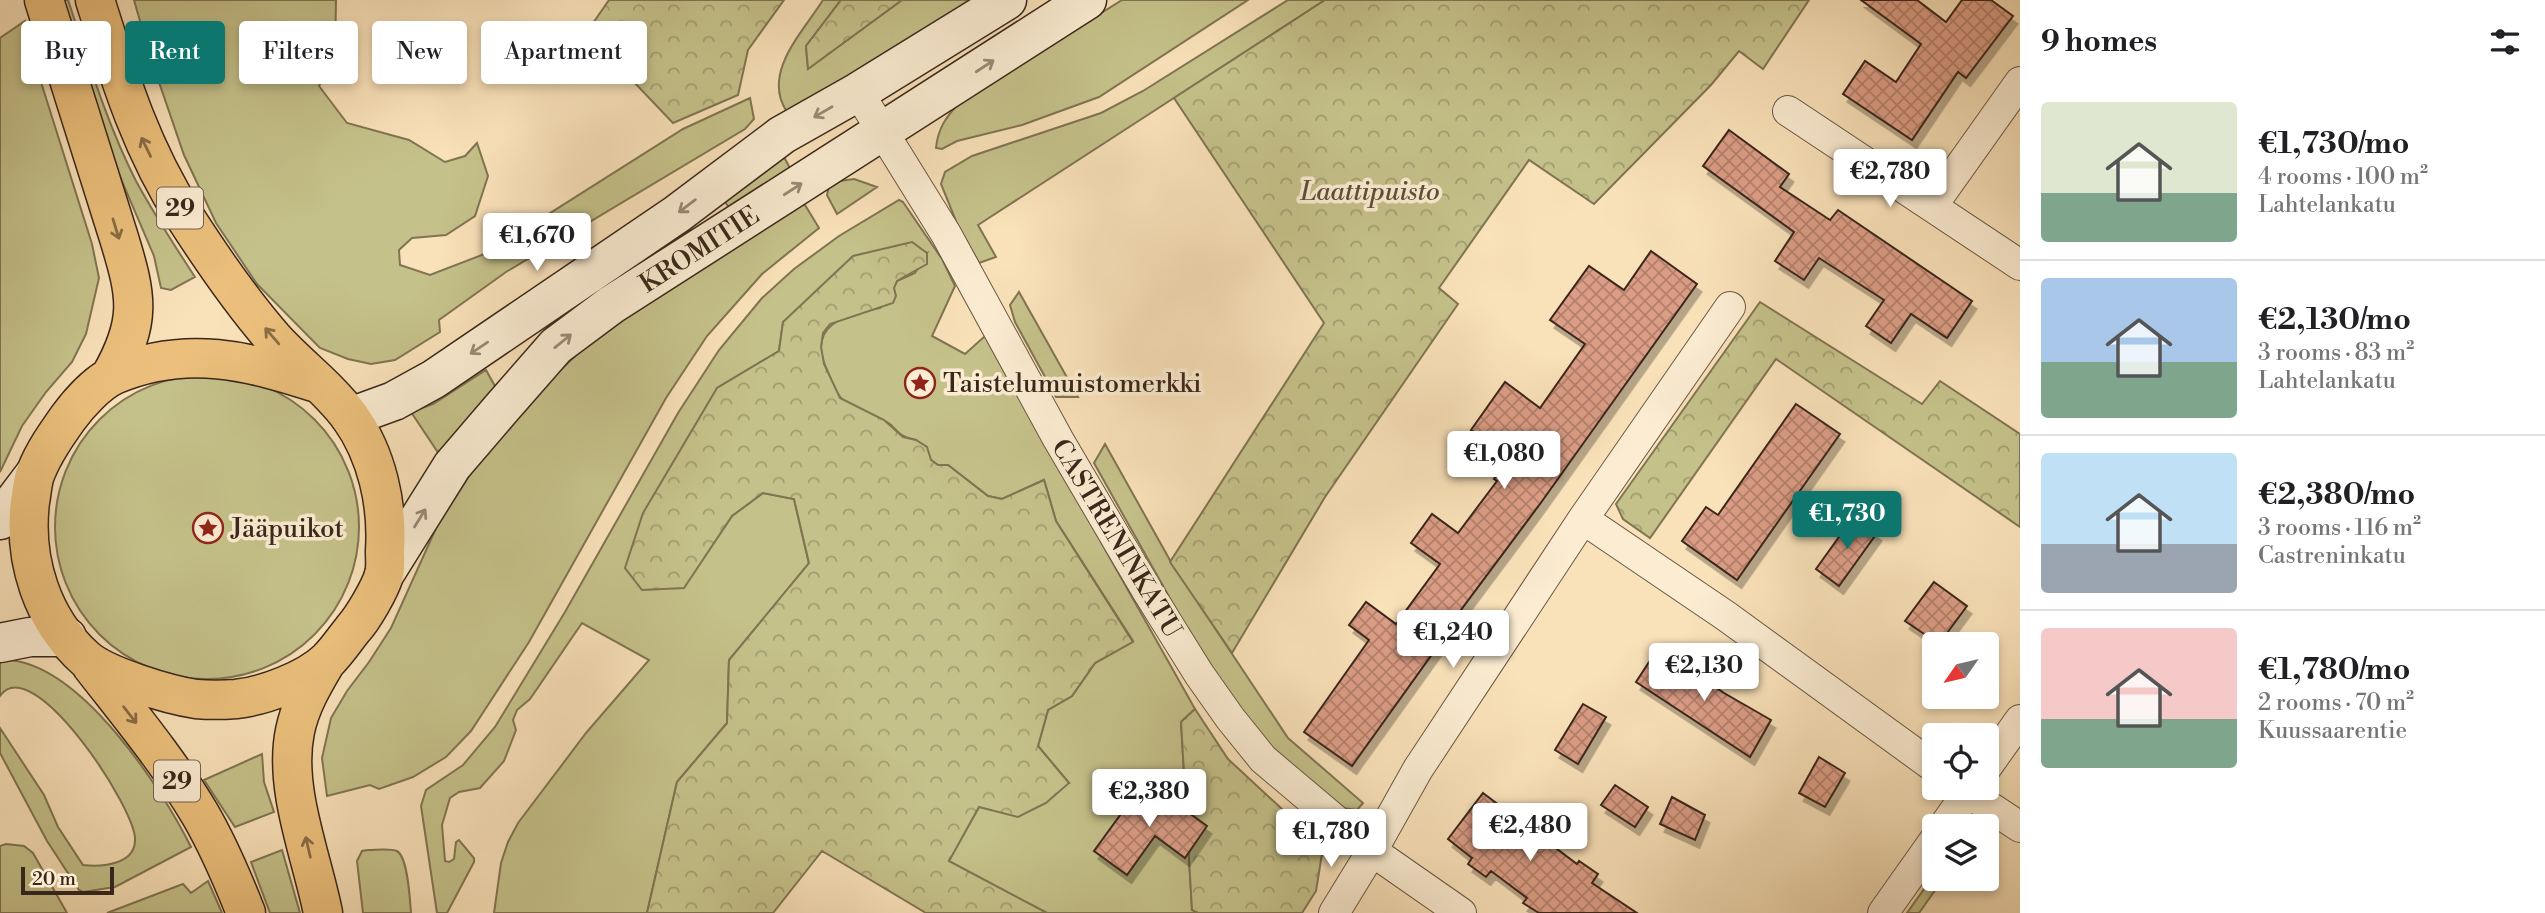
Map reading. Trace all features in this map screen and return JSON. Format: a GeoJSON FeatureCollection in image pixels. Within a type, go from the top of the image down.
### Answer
{"type":"FeatureCollection","features":[{"type":"Feature","properties":{"kind":"highway","name":"29"},"geometry":{"type":"LineString","coordinates":[[44,0],[115,225],[135,302],[132,329],[125,351],[110,377],[77,407],[54,437],[34,475],[27,524],[30,556],[37,584],[50,614],[148,739],[200,814],[246,913]]}},
{"type":"Feature","properties":{"kind":"highway","name":"29"},"geometry":{"type":"LineString","coordinates":[[95,0],[142,140],[183,213],[228,282],[276,341],[350,417],[370,453],[382,489],[387,533],[384,575],[359,623],[326,662],[305,698],[295,730],[292,754],[296,797],[323,913]]}},
{"type":"Feature","properties":{"kind":"highway","name":"29"},"geometry":{"type":"LineString","coordinates":[[110,377],[156,362],[187,357],[226,359],[267,367],[320,384]]}},
{"type":"Feature","properties":{"kind":"highway","name":"29"},"geometry":{"type":"LineString","coordinates":[[78,649],[122,677],[197,699],[237,699],[278,690],[326,662]]}},
{"type":"Feature","properties":{"kind":"main road","name":"KROMITIE"},"geometry":{"type":"LineString","coordinates":[[350,417],[394,401],[434,379],[677,214],[782,135],[858,92],[1007,0]]}},
{"type":"Feature","properties":{"kind":"main road","name":"KROMITIE"},"geometry":{"type":"LineString","coordinates":[[384,575],[452,467],[556,346],[611,305],[1087,0]]}},
{"type":"Feature","properties":{"kind":"main road"},"geometry":{"type":"LineString","coordinates":[[0,520],[34,475]]}},
{"type":"Feature","properties":{"kind":"main road"},"geometry":{"type":"LineString","coordinates":[[0,643],[30,637],[78,649]]}},
{"type":"Feature","properties":{"kind":"street"},"geometry":{"type":"LineString","coordinates":[[1932,206],[2020,82]]}},
{"type":"Feature","properties":{"kind":"street","name":"CASTRENINKATU"},"geometry":{"type":"LineString","coordinates":[[858,92],[953,245],[1078,473],[1199,674],[1230,718],[1263,759],[1372,851],[1461,913]]}},
{"type":"Feature","properties":{"kind":"street"},"geometry":{"type":"LineString","coordinates":[[1788,111],[2020,265]]}},
{"type":"Feature","properties":{"kind":"street"},"geometry":{"type":"LineString","coordinates":[[1334,913],[1418,769],[1583,519],[1730,307]]}},
{"type":"Feature","properties":{"kind":"street"},"geometry":{"type":"LineString","coordinates":[[1583,519],[1726,616],[1922,758]]}},
{"type":"Feature","properties":{"kind":"street"},"geometry":{"type":"LineString","coordinates":[[1999,750],[2020,720]]}},
{"type":"Feature","properties":{"kind":"street"},"geometry":{"type":"LineString","coordinates":[[1982,800],[2020,827]]}},
{"type":"Feature","properties":{"kind":"street"},"geometry":{"type":"LineString","coordinates":[[1883,913],[1922,858]]}},
{"type":"Feature","properties":{"kind":"green space"},"geometry":{"type":"Polygon","coordinates":[[[62,0],[68,0],[75,21],[68,21],[62,0]]]}},
{"type":"Feature","properties":{"kind":"green space"},"geometry":{"type":"Polygon","coordinates":[[[134,0],[336,0],[336,21],[239,21],[239,84],[320,84],[347,123],[409,140],[445,162],[465,156],[477,143],[488,176],[475,216],[446,235],[412,238],[399,250],[400,265],[430,275],[487,253],[683,129],[750,98],[754,119],[745,129],[506,272],[439,320],[440,332],[395,360],[371,364],[348,359],[320,348],[257,284],[216,223],[184,155],[160,84],[225,84],[225,21],[140,21],[134,0]]]}},
{"type":"Feature","properties":{"kind":"green space"},"geometry":{"type":"Polygon","coordinates":[[[609,0],[784,0],[748,50],[738,95],[673,123],[636,84],[647,84],[647,21],[594,21],[609,0]]]}},
{"type":"Feature","properties":{"kind":"green space"},"geometry":{"type":"Polygon","coordinates":[[[823,0],[841,0],[806,46],[808,69],[902,0],[972,0],[795,113],[787,112],[780,97],[782,68],[796,39],[823,0]]]}},
{"type":"Feature","properties":{"kind":"green space"},"geometry":{"type":"Polygon","coordinates":[[[841,0],[902,0],[808,69],[806,46],[841,0]]]}},
{"type":"Feature","properties":{"kind":"green space"},"geometry":{"type":"Polygon","coordinates":[[[1122,0],[1248,0],[1099,97],[1022,125],[957,141],[942,149],[936,148],[944,123],[960,102],[1122,0]]]}},
{"type":"Feature","properties":{"kind":"green space"},"geometry":{"type":"Polygon","coordinates":[[[1288,0],[1325,0],[978,225],[996,257],[979,263],[958,226],[941,184],[945,172],[972,156],[1101,113],[1143,91],[1288,0]]]}},
{"type":"Feature","properties":{"kind":"green space","name":"Laattipuisto"},"geometry":{"type":"Polygon","coordinates":[[[1325,0],[1809,0],[1763,69],[1739,51],[1711,85],[1594,204],[1529,160],[1439,288],[1458,304],[1325,497],[1232,653],[1170,562],[1324,323],[1174,98],[1325,0]]]}},
{"type":"Feature","properties":{"kind":"green space"},"geometry":{"type":"Polygon","coordinates":[[[21,24],[21,84],[42,84],[92,244],[99,278],[86,334],[72,362],[22,426],[0,472],[0,38],[21,24]]]}},
{"type":"Feature","properties":{"kind":"green space"},"geometry":{"type":"Polygon","coordinates":[[[88,84],[96,84],[136,181],[195,277],[171,290],[161,288],[154,256],[121,179],[88,84]]]}},
{"type":"Feature","properties":{"kind":"green space"},"geometry":{"type":"Polygon","coordinates":[[[783,155],[793,174],[732,212],[723,199],[783,155]]]}},
{"type":"Feature","properties":{"kind":"green space"},"geometry":{"type":"Polygon","coordinates":[[[854,179],[877,187],[837,214],[827,195],[829,186],[854,179]]]}},
{"type":"Feature","properties":{"kind":"green space"},"geometry":{"type":"Polygon","coordinates":[[[899,200],[942,259],[955,286],[932,336],[965,354],[985,336],[1195,709],[1181,722],[1192,909],[1198,913],[1047,913],[948,862],[979,807],[1069,783],[1038,746],[1048,710],[1072,696],[1095,663],[1133,641],[1056,521],[1044,480],[1002,499],[988,496],[948,465],[938,465],[931,460],[916,440],[900,434],[885,421],[847,403],[835,390],[822,355],[821,342],[825,332],[842,319],[880,308],[897,281],[915,273],[927,253],[783,322],[779,351],[717,388],[684,587],[732,516],[763,493],[794,499],[809,564],[729,660],[727,723],[677,782],[647,913],[494,913],[501,863],[518,823],[586,733],[649,660],[582,623],[530,699],[517,710],[513,720],[516,730],[504,761],[480,788],[459,792],[450,798],[442,825],[445,861],[454,859],[456,842],[459,840],[474,858],[474,862],[447,913],[437,913],[421,806],[426,790],[463,765],[495,727],[565,612],[678,413],[719,350],[762,298],[794,269],[839,236],[899,200]]]}},
{"type":"Feature","properties":{"kind":"green space"},"geometry":{"type":"Polygon","coordinates":[[[798,204],[805,205],[819,228],[762,274],[707,336],[666,398],[529,642],[471,731],[446,757],[413,777],[379,789],[370,785],[327,796],[322,758],[331,718],[391,628],[437,526],[480,459],[554,376],[601,332],[798,204]]]}},
{"type":"Feature","properties":{"kind":"green space"},"geometry":{"type":"Polygon","coordinates":[[[912,242],[927,253],[927,264],[897,281],[893,303],[830,324],[823,333],[821,347],[824,364],[840,398],[884,420],[903,437],[916,440],[927,447],[931,460],[938,465],[948,465],[988,496],[1002,499],[1044,480],[1056,521],[1133,642],[1095,663],[1072,696],[1048,710],[1038,746],[1069,783],[1046,803],[1018,817],[979,807],[949,861],[1047,913],[926,913],[822,851],[773,913],[647,913],[677,782],[727,723],[729,660],[809,563],[794,499],[763,493],[732,516],[684,588],[642,590],[625,568],[643,513],[717,388],[779,351],[783,322],[853,256],[912,242]]]}},
{"type":"Feature","properties":{"kind":"green space"},"geometry":{"type":"Polygon","coordinates":[[[1019,292],[1078,397],[1056,397],[1015,322],[1010,305],[1019,292]]]}},
{"type":"Feature","properties":{"kind":"green space"},"geometry":{"type":"Polygon","coordinates":[[[1760,302],[1922,404],[1940,381],[2020,434],[2020,527],[1776,359],[1650,538],[1623,519],[1616,504],[1760,302]]]}},
{"type":"Feature","properties":{"kind":"green space"},"geometry":{"type":"Polygon","coordinates":[[[486,370],[496,388],[441,457],[411,412],[433,404],[486,370]]]}},
{"type":"Feature","properties":{"kind":"green space"},"geometry":{"type":"Polygon","coordinates":[[[207,375],[237,378],[265,386],[292,401],[315,419],[333,442],[348,469],[356,497],[359,527],[356,557],[348,585],[333,612],[315,635],[292,653],[265,668],[237,676],[207,679],[177,676],[149,668],[122,653],[99,635],[81,612],[66,585],[58,557],[55,527],[58,497],[66,469],[81,442],[99,419],[122,401],[149,386],[177,378],[207,375]]]}},
{"type":"Feature","properties":{"kind":"green space"},"geometry":{"type":"Polygon","coordinates":[[[1105,444],[1171,562],[1288,738],[1363,803],[1357,810],[1343,808],[1331,801],[1271,746],[1239,710],[1208,666],[1094,463],[1105,444]]]}},
{"type":"Feature","properties":{"kind":"green space"},"geometry":{"type":"Polygon","coordinates":[[[9,660],[37,667],[64,683],[91,706],[139,763],[178,822],[191,847],[115,887],[83,892],[79,890],[47,841],[0,753],[0,728],[44,795],[58,827],[83,865],[107,865],[129,855],[135,841],[131,824],[120,799],[102,770],[58,713],[35,695],[15,688],[0,696],[0,661],[9,660]]]}},
{"type":"Feature","properties":{"kind":"green space"},"geometry":{"type":"Polygon","coordinates":[[[1195,709],[1228,759],[1297,823],[1322,854],[1316,891],[1302,913],[1198,913],[1192,910],[1181,722],[1195,709]]]}},
{"type":"Feature","properties":{"kind":"green space"},"geometry":{"type":"Polygon","coordinates":[[[262,754],[264,782],[274,812],[235,827],[204,780],[262,754]]]}},
{"type":"Feature","properties":{"kind":"green space"},"geometry":{"type":"Polygon","coordinates":[[[0,846],[24,846],[33,853],[67,913],[0,913],[0,846]]]}},
{"type":"Feature","properties":{"kind":"green space"},"geometry":{"type":"Polygon","coordinates":[[[282,850],[300,913],[270,913],[251,862],[282,850]]]}},
{"type":"Feature","properties":{"kind":"green space"},"geometry":{"type":"Polygon","coordinates":[[[391,850],[401,855],[408,880],[411,913],[363,913],[357,861],[362,851],[391,850]]]}},
{"type":"Feature","properties":{"kind":"green space"},"geometry":{"type":"Polygon","coordinates":[[[208,881],[222,913],[107,913],[183,884],[191,893],[208,881]]]}},
{"type":"Feature","properties":{"kind":"green space"},"geometry":{"type":"Polygon","coordinates":[[[1923,891],[1935,891],[1919,913],[1907,913],[1923,891]]]}},
{"type":"Feature","properties":{"kind":"building"},"geometry":{"type":"Polygon","coordinates":[[[1861,0],[1917,0],[1946,22],[1962,0],[1991,0],[2013,16],[1966,78],[1958,72],[1912,140],[1843,94],[1865,61],[1896,82],[1921,44],[1861,0]]]}},
{"type":"Feature","properties":{"kind":"building"},"geometry":{"type":"Polygon","coordinates":[[[1729,130],[1789,174],[1780,187],[1830,220],[1838,210],[1972,301],[1947,338],[1911,314],[1891,343],[1866,326],[1884,300],[1819,258],[1804,280],[1775,261],[1794,232],[1703,166],[1729,130]]]}},
{"type":"Feature","properties":{"kind":"building"},"geometry":{"type":"Polygon","coordinates":[[[1651,251],[1697,284],[1461,610],[1463,611],[1352,766],[1304,732],[1369,640],[1349,625],[1366,602],[1396,624],[1440,564],[1411,543],[1432,514],[1458,533],[1497,481],[1494,479],[1509,458],[1471,430],[1505,382],[1540,408],[1585,344],[1550,320],[1589,266],[1624,290],[1651,251]]]}},
{"type":"Feature","properties":{"kind":"building"},"geometry":{"type":"Polygon","coordinates":[[[1796,404],[1840,434],[1737,580],[1682,541],[1706,507],[1718,515],[1796,404]]]}},
{"type":"Feature","properties":{"kind":"building"},"geometry":{"type":"Polygon","coordinates":[[[1854,516],[1877,533],[1839,586],[1816,569],[1854,516]]]}},
{"type":"Feature","properties":{"kind":"building"},"geometry":{"type":"Polygon","coordinates":[[[1934,582],[1967,606],[1948,632],[1922,632],[1905,621],[1934,582]]]}},
{"type":"Feature","properties":{"kind":"building"},"geometry":{"type":"Polygon","coordinates":[[[1655,653],[1666,661],[1669,656],[1724,693],[1771,720],[1750,757],[1636,682],[1655,653]]]}},
{"type":"Feature","properties":{"kind":"building"},"geometry":{"type":"Polygon","coordinates":[[[1583,704],[1606,717],[1578,764],[1555,750],[1583,704]]]}},
{"type":"Feature","properties":{"kind":"building"},"geometry":{"type":"Polygon","coordinates":[[[1819,757],[1845,773],[1825,807],[1799,793],[1819,757]]]}},
{"type":"Feature","properties":{"kind":"building"},"geometry":{"type":"Polygon","coordinates":[[[1145,781],[1207,826],[1185,858],[1155,836],[1127,875],[1094,851],[1145,781]]]}},
{"type":"Feature","properties":{"kind":"building"},"geometry":{"type":"Polygon","coordinates":[[[1615,785],[1648,807],[1635,827],[1601,805],[1615,785]]]}},
{"type":"Feature","properties":{"kind":"building"},"geometry":{"type":"Polygon","coordinates":[[[1483,793],[1577,864],[1579,861],[1598,874],[1592,883],[1637,913],[1539,913],[1523,903],[1527,898],[1491,871],[1486,877],[1468,864],[1472,858],[1448,839],[1483,793]]]}},
{"type":"Feature","properties":{"kind":"building"},"geometry":{"type":"Polygon","coordinates":[[[1672,797],[1705,815],[1695,840],[1660,824],[1672,797]]]}},
{"type":"Feature","properties":{"kind":"place","name":"Taistelumuistomerkki"},"geometry":{"type":"Point","coordinates":[920,383]}},
{"type":"Feature","properties":{"kind":"place","name":"Jääpuikot"},"geometry":{"type":"Point","coordinates":[208,528]}}]}
